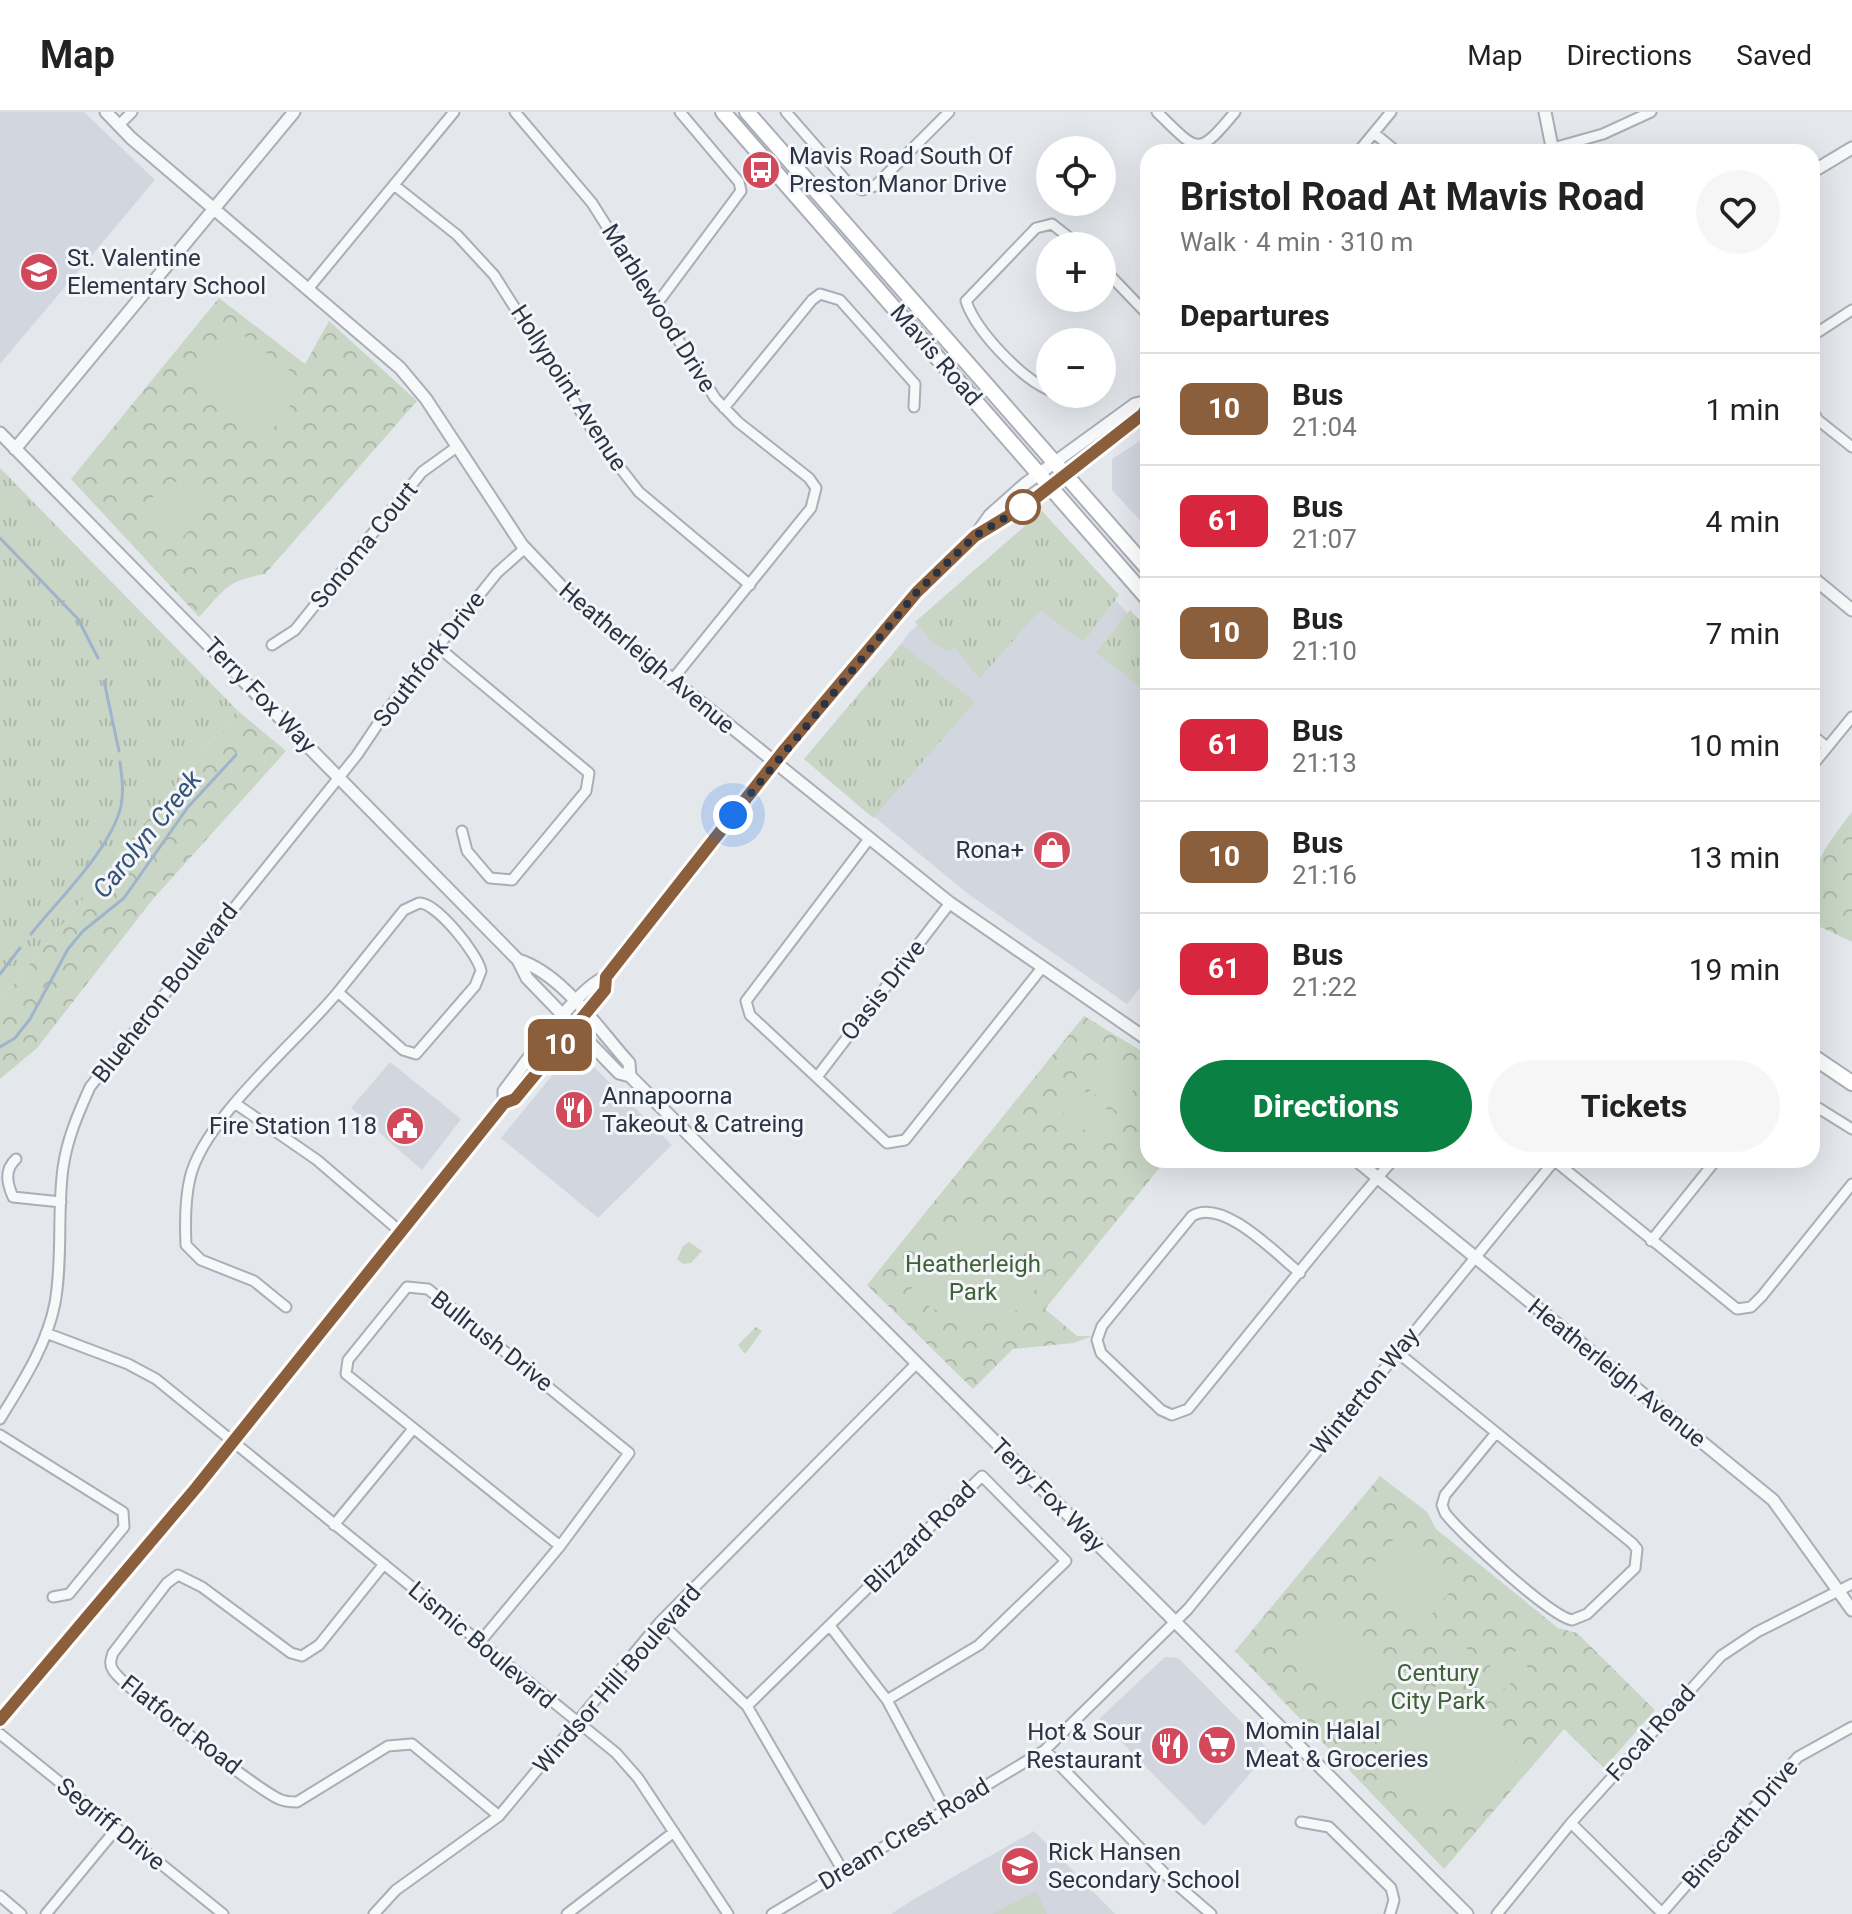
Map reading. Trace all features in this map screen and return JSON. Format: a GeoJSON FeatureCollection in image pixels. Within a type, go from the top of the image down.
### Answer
{"type":"FeatureCollection","features":[{"type":"Feature","properties":{"kind":"main road","name":"Mavis Road"},"geometry":{"type":"LineString","coordinates":[[723,112],[1140,590]]}},
{"type":"Feature","properties":{"kind":"main road","name":"Mavis Road"},"geometry":{"type":"LineString","coordinates":[[747,112],[1140,560]]}},
{"type":"Feature","properties":{"kind":"main road"},"geometry":{"type":"LineString","coordinates":[[1820,1061],[1852,1083]]}},
{"type":"Feature","properties":{"kind":"street","name":"Heatherleigh Avenue"},"geometry":{"type":"LineString","coordinates":[[106,112],[400,368],[458,446],[525,548],[576,602],[950,903],[1041,969],[1140,1035]]}},
{"type":"Feature","properties":{"kind":"street"},"geometry":{"type":"LineString","coordinates":[[119,125],[132,112]]}},
{"type":"Feature","properties":{"kind":"street"},"geometry":{"type":"LineString","coordinates":[[15,449],[294,112]]}},
{"type":"Feature","properties":{"kind":"street"},"geometry":{"type":"LineString","coordinates":[[308,289],[454,112]]}},
{"type":"Feature","properties":{"kind":"street","name":"Marblewood Drive"},"geometry":{"type":"LineString","coordinates":[[515,112],[592,203],[701,379],[724,408],[809,478],[816,488],[814,504],[672,680]]}},
{"type":"Feature","properties":{"kind":"street"},"geometry":{"type":"LineString","coordinates":[[656,305],[741,191],[739,182],[680,112]]}},
{"type":"Feature","properties":{"kind":"street"},"geometry":{"type":"LineString","coordinates":[[786,112],[848,183],[862,190],[875,186],[949,112]]}},
{"type":"Feature","properties":{"kind":"street"},"geometry":{"type":"LineString","coordinates":[[1157,112],[1188,142],[1197,144]]}},
{"type":"Feature","properties":{"kind":"street"},"geometry":{"type":"LineString","coordinates":[[1206,144],[1235,112]]}},
{"type":"Feature","properties":{"kind":"street"},"geometry":{"type":"LineString","coordinates":[[1365,144],[1391,112]]}},
{"type":"Feature","properties":{"kind":"street"},"geometry":{"type":"LineString","coordinates":[[1545,112],[1552,144]]}},
{"type":"Feature","properties":{"kind":"street"},"geometry":{"type":"LineString","coordinates":[[1572,144],[1603,134],[1651,112]]}},
{"type":"Feature","properties":{"kind":"street"},"geometry":{"type":"LineString","coordinates":[[1374,133],[1387,144]]}},
{"type":"Feature","properties":{"kind":"street"},"geometry":{"type":"LineString","coordinates":[[1820,167],[1852,148]]}},
{"type":"Feature","properties":{"kind":"street","name":"Hollypoint Avenue"},"geometry":{"type":"LineString","coordinates":[[394,185],[457,235],[494,275],[600,442],[639,492],[750,585]]}},
{"type":"Feature","properties":{"kind":"street"},"geometry":{"type":"LineString","coordinates":[[1036,385],[1018,370],[970,313],[966,301],[1036,228],[1052,224],[1062,232]]}},
{"type":"Feature","properties":{"kind":"street"},"geometry":{"type":"LineString","coordinates":[[1116,282],[1140,307]]}},
{"type":"Feature","properties":{"kind":"street"},"geometry":{"type":"LineString","coordinates":[[724,408],[820,294],[840,300],[915,384],[914,407]]}},
{"type":"Feature","properties":{"kind":"street"},"geometry":{"type":"LineString","coordinates":[[1820,331],[1852,310]]}},
{"type":"Feature","properties":{"kind":"street"},"geometry":{"type":"LineString","coordinates":[[504,1103],[504,1091],[564,1016],[594,981],[606,977],[774,763],[917,592],[975,536],[990,515],[1055,461],[1135,404],[1140,404]]}},
{"type":"Feature","properties":{"kind":"street"},"geometry":{"type":"LineString","coordinates":[[975,536],[1000,524],[1140,416]]}},
{"type":"Feature","properties":{"kind":"street"},"geometry":{"type":"LineString","coordinates":[[1820,422],[1852,447]]}},
{"type":"Feature","properties":{"kind":"street","name":"Terry Fox Way"},"geometry":{"type":"LineString","coordinates":[[0,433],[518,960],[527,978],[619,1073],[630,1076],[1467,1914]]}},
{"type":"Feature","properties":{"kind":"street","name":"Sonoma Court"},"geometry":{"type":"LineString","coordinates":[[272,645],[295,630],[422,472],[458,446]]}},
{"type":"Feature","properties":{"kind":"street","name":"Southfork Drive"},"geometry":{"type":"LineString","coordinates":[[339,776],[497,573],[525,548]]}},
{"type":"Feature","properties":{"kind":"street"},"geometry":{"type":"LineString","coordinates":[[1820,584],[1852,610]]}},
{"type":"Feature","properties":{"kind":"street"},"geometry":{"type":"LineString","coordinates":[[438,647],[589,773],[586,791],[512,880],[490,878],[467,851],[462,831]]}},
{"type":"Feature","properties":{"kind":"street"},"geometry":{"type":"LineString","coordinates":[[1820,756],[1852,717]]}},
{"type":"Feature","properties":{"kind":"street"},"geometry":{"type":"LineString","coordinates":[[1820,741],[1827,747]]}},
{"type":"Feature","properties":{"kind":"street","name":"Blueheron Boulevard"},"geometry":{"type":"LineString","coordinates":[[0,1419],[32,1365],[46,1333],[56,1293],[61,1202],[71,1128],[90,1087],[339,776]]}},
{"type":"Feature","properties":{"kind":"street"},"geometry":{"type":"LineString","coordinates":[[869,839],[746,1001],[750,1015],[880,1138],[887,1143],[900,1143],[1041,969]]}},
{"type":"Feature","properties":{"kind":"street"},"geometry":{"type":"LineString","coordinates":[[286,1307],[254,1281],[201,1260],[186,1245],[190,1177],[203,1145],[338,992],[404,910],[419,903],[432,906],[480,968],[475,986],[416,1054],[403,1050],[338,992]]}},
{"type":"Feature","properties":{"kind":"street","name":"Oasis Drive"},"geometry":{"type":"LineString","coordinates":[[817,1077],[950,903]]}},
{"type":"Feature","properties":{"kind":"street","name":"Terry Fox Way"},"geometry":{"type":"LineString","coordinates":[[518,960],[537,965],[575,1003],[629,1063],[630,1076]]}},
{"type":"Feature","properties":{"kind":"street"},"geometry":{"type":"LineString","coordinates":[[0,1720],[232,1443],[504,1103],[515,1099],[575,1027],[605,990],[606,977]]}},
{"type":"Feature","properties":{"kind":"street"},"geometry":{"type":"LineString","coordinates":[[236,1104],[317,1160],[402,1233]]}},
{"type":"Feature","properties":{"kind":"street"},"geometry":{"type":"LineString","coordinates":[[1820,1109],[1852,1129]]}},
{"type":"Feature","properties":{"kind":"street"},"geometry":{"type":"LineString","coordinates":[[16,1159],[9,1166],[7,1176],[13,1197],[61,1202]]}},
{"type":"Feature","properties":{"kind":"street","name":"Heatherleigh Avenue"},"geometry":{"type":"LineString","coordinates":[[1365,1168],[1773,1500],[1852,1610]]}},
{"type":"Feature","properties":{"kind":"street"},"geometry":{"type":"LineString","coordinates":[[1300,1273],[1239,1223],[1213,1210],[1201,1210],[1192,1216],[1102,1326],[1098,1345],[1101,1353],[1161,1410],[1172,1415],[1188,1409],[1300,1273],[1377,1178],[1386,1168]]}},
{"type":"Feature","properties":{"kind":"street","name":"Winterton Way"},"geometry":{"type":"LineString","coordinates":[[1176,1622],[1548,1168]]}},
{"type":"Feature","properties":{"kind":"street"},"geometry":{"type":"LineString","coordinates":[[1564,1168],[1737,1309],[1751,1307],[1852,1184]]}},
{"type":"Feature","properties":{"kind":"street"},"geometry":{"type":"LineString","coordinates":[[1651,1241],[1710,1168]]}},
{"type":"Feature","properties":{"kind":"street","name":"Bullrush Drive"},"geometry":{"type":"LineString","coordinates":[[480,1642],[560,1546],[628,1458],[626,1447],[419,1286],[407,1287],[358,1346],[346,1367],[346,1374],[560,1546]]}},
{"type":"Feature","properties":{"kind":"street","name":"Lismic Boulevard"},"geometry":{"type":"LineString","coordinates":[[46,1333],[128,1364],[156,1379],[627,1763],[728,1914]]}},
{"type":"Feature","properties":{"kind":"street"},"geometry":{"type":"LineString","coordinates":[[1397,1352],[1496,1433],[1637,1549],[1635,1568],[1583,1616],[1572,1620],[1561,1617],[1512,1577],[1445,1513],[1442,1501],[1445,1495],[1496,1433]]}},
{"type":"Feature","properties":{"kind":"street","name":"Windsor Hill Boulevard"},"geometry":{"type":"LineString","coordinates":[[374,1914],[396,1890],[470,1841],[499,1816],[660,1622],[917,1363]]}},
{"type":"Feature","properties":{"kind":"street"},"geometry":{"type":"LineString","coordinates":[[334,1525],[413,1429]]}},
{"type":"Feature","properties":{"kind":"street"},"geometry":{"type":"LineString","coordinates":[[0,1435],[107,1499],[123,1512],[124,1527],[69,1594],[53,1597]]}},
{"type":"Feature","properties":{"kind":"street","name":"Blizzard Road"},"geometry":{"type":"LineString","coordinates":[[747,1706],[982,1476],[1066,1561],[979,1645],[887,1700]]}},
{"type":"Feature","properties":{"kind":"street","name":"Flatford Road"},"geometry":{"type":"LineString","coordinates":[[384,1564],[319,1645],[302,1656],[291,1653],[202,1587],[178,1575],[158,1595],[113,1653],[110,1662],[114,1672],[150,1702],[230,1766],[283,1801],[297,1802],[388,1746],[404,1743],[412,1744],[499,1816]]}},
{"type":"Feature","properties":{"kind":"street","name":"Focal Road"},"geometry":{"type":"LineString","coordinates":[[1497,1914],[1571,1823],[1721,1656],[1852,1584]]}},
{"type":"Feature","properties":{"kind":"street"},"geometry":{"type":"LineString","coordinates":[[660,1622],[747,1706],[843,1871]]}},
{"type":"Feature","properties":{"kind":"street","name":"Dream Crest Road"},"geometry":{"type":"LineString","coordinates":[[772,1914],[1045,1750],[1176,1622]]}},
{"type":"Feature","properties":{"kind":"street"},"geometry":{"type":"LineString","coordinates":[[830,1626],[887,1700],[945,1809]]}},
{"type":"Feature","properties":{"kind":"street","name":"Binscarth Drive"},"geometry":{"type":"LineString","coordinates":[[1571,1823],[1662,1913],[1798,1757],[1852,1727]]}},
{"type":"Feature","properties":{"kind":"street","name":"Segriff Drive"},"geometry":{"type":"LineString","coordinates":[[0,1734],[223,1914]]}},
{"type":"Feature","properties":{"kind":"street"},"geometry":{"type":"LineString","coordinates":[[1045,1750],[1167,1876],[1211,1914]]}},
{"type":"Feature","properties":{"kind":"street"},"geometry":{"type":"LineString","coordinates":[[1301,1822],[1329,1827],[1391,1888],[1394,1900],[1390,1914]]}},
{"type":"Feature","properties":{"kind":"street"},"geometry":{"type":"LineString","coordinates":[[46,1914],[117,1828]]}},
{"type":"Feature","properties":{"kind":"street"},"geometry":{"type":"LineString","coordinates":[[567,1914],[674,1832]]}},
{"type":"Feature","properties":{"kind":"street"},"geometry":{"type":"LineString","coordinates":[[0,1896],[21,1914]]}},
{"type":"Feature","properties":{"kind":"shaded area","name":"St. Valentine Elementary School"},"geometry":{"type":"Polygon","coordinates":[[[0,112],[84,112],[155,180],[0,364],[0,112]]]}},
{"type":"Feature","properties":{"kind":"shaded area"},"geometry":{"type":"Polygon","coordinates":[[[1140,441],[1140,520],[1112,490],[1112,459],[1140,441]]]}},
{"type":"Feature","properties":{"kind":"shaded area"},"geometry":{"type":"Polygon","coordinates":[[[1020,532],[1061,537],[1140,628],[1140,988],[1127,1004],[968,894],[809,763],[910,632],[1020,532]]]}},
{"type":"Feature","properties":{"kind":"shaded area"},"geometry":{"type":"Polygon","coordinates":[[[564,1061],[588,1061],[672,1145],[598,1218],[501,1138],[564,1061]]]}},
{"type":"Feature","properties":{"kind":"shaded area"},"geometry":{"type":"Polygon","coordinates":[[[390,1062],[461,1119],[422,1170],[351,1108],[390,1062]]]}},
{"type":"Feature","properties":{"kind":"shaded area"},"geometry":{"type":"Polygon","coordinates":[[[1165,1657],[1178,1658],[1270,1751],[1204,1826],[1099,1719],[1165,1657]]]}},
{"type":"Feature","properties":{"kind":"shaded area","name":"Rick Hansen Secondary School"},"geometry":{"type":"Polygon","coordinates":[[[1034,1831],[1115,1914],[891,1914],[911,1901],[1034,1831]]]}},
{"type":"Feature","properties":{"kind":"green space"},"geometry":{"type":"Polygon","coordinates":[[[219,298],[305,364],[329,321],[417,401],[265,574],[234,583],[199,617],[71,479],[219,298]]]}},
{"type":"Feature","properties":{"kind":"green space"},"geometry":{"type":"Polygon","coordinates":[[[235,329],[307,384],[263,441],[191,386],[235,329]]]}},
{"type":"Feature","properties":{"kind":"green space"},"geometry":{"type":"Polygon","coordinates":[[[0,468],[237,710],[0,1001],[0,468]]]}},
{"type":"Feature","properties":{"kind":"green space"},"geometry":{"type":"Polygon","coordinates":[[[175,482],[182,484],[207,506],[208,511],[178,542],[156,529],[143,507],[164,486],[175,482]]]}},
{"type":"Feature","properties":{"kind":"green space"},"geometry":{"type":"Polygon","coordinates":[[[1042,511],[1119,595],[1083,642],[1040,610],[980,678],[955,648],[947,651],[933,643],[915,622],[1042,511]]]}},
{"type":"Feature","properties":{"kind":"green space"},"geometry":{"type":"Polygon","coordinates":[[[1130,610],[1140,621],[1140,688],[1096,652],[1130,610]]]}},
{"type":"Feature","properties":{"kind":"green space"},"geometry":{"type":"Polygon","coordinates":[[[901,644],[975,702],[873,818],[804,759],[901,644]]]}},
{"type":"Feature","properties":{"kind":"green space"},"geometry":{"type":"Polygon","coordinates":[[[237,710],[286,751],[153,899],[37,1048],[0,1079],[0,1001],[237,710]]]}},
{"type":"Feature","properties":{"kind":"green space"},"geometry":{"type":"Polygon","coordinates":[[[1852,812],[1852,942],[1820,927],[1820,861],[1852,812]]]}},
{"type":"Feature","properties":{"kind":"green space","name":"Heatherleigh Park"},"geometry":{"type":"Polygon","coordinates":[[[1084,1016],[1140,1050],[1140,1168],[1160,1168],[1045,1309],[1077,1336],[1092,1336],[1073,1343],[1013,1349],[973,1389],[867,1285],[1084,1016]]]}},
{"type":"Feature","properties":{"kind":"green space"},"geometry":{"type":"Polygon","coordinates":[[[1101,1061],[1135,1088],[1116,1111],[1082,1084],[1101,1061]]]}},
{"type":"Feature","properties":{"kind":"green space"},"geometry":{"type":"Polygon","coordinates":[[[1080,1088],[1114,1115],[1095,1138],[1061,1111],[1080,1088]]]}},
{"type":"Feature","properties":{"kind":"green space"},"geometry":{"type":"Polygon","coordinates":[[[973,1219],[1045,1274],[1015,1312],[1000,1321],[984,1324],[948,1316],[908,1293],[963,1220],[973,1219]]]}},
{"type":"Feature","properties":{"kind":"green space"},"geometry":{"type":"Polygon","coordinates":[[[689,1242],[702,1251],[691,1263],[683,1264],[677,1259],[683,1246],[689,1242]]]}},
{"type":"Feature","properties":{"kind":"green space"},"geometry":{"type":"Polygon","coordinates":[[[756,1327],[762,1331],[745,1354],[738,1345],[756,1327]]]}},
{"type":"Feature","properties":{"kind":"green space","name":"Century City Park"},"geometry":{"type":"Polygon","coordinates":[[[1380,1476],[1427,1512],[1436,1529],[1558,1628],[1577,1633],[1655,1710],[1604,1768],[1564,1729],[1444,1869],[1235,1651],[1380,1476]]]}},
{"type":"Feature","properties":{"kind":"green space"},"geometry":{"type":"Polygon","coordinates":[[[1399,1533],[1458,1582],[1426,1621],[1367,1571],[1399,1533]]]}},
{"type":"Feature","properties":{"kind":"green space"},"geometry":{"type":"Polygon","coordinates":[[[1330,1620],[1387,1672],[1353,1709],[1295,1657],[1330,1620]]]}},
{"type":"Feature","properties":{"kind":"green space"},"geometry":{"type":"Polygon","coordinates":[[[1467,1648],[1473,1670],[1459,1674],[1454,1652],[1467,1648]]]}},
{"type":"Feature","properties":{"kind":"green space"},"geometry":{"type":"Polygon","coordinates":[[[1523,1650],[1531,1682],[1516,1686],[1508,1653],[1523,1650]]]}},
{"type":"Feature","properties":{"kind":"green space"},"geometry":{"type":"Polygon","coordinates":[[[1503,1655],[1511,1687],[1496,1691],[1488,1658],[1503,1655]]]}},
{"type":"Feature","properties":{"kind":"green space"},"geometry":{"type":"Polygon","coordinates":[[[1434,1687],[1442,1687],[1520,1756],[1486,1794],[1470,1803],[1453,1807],[1436,1805],[1418,1796],[1380,1762],[1434,1687]]]}},
{"type":"Feature","properties":{"kind":"green space"},"geometry":{"type":"Polygon","coordinates":[[[1036,1892],[1047,1914],[992,1914],[1036,1892]]]}},
{"type":"Feature","properties":{"kind":"waterway","name":"Carolyn Creek"},"geometry":{"type":"LineString","coordinates":[[0,538],[78,619],[98,658]]}},
{"type":"Feature","properties":{"kind":"waterway","name":"Carolyn Creek"},"geometry":{"type":"LineString","coordinates":[[104,681],[119,751]]}},
{"type":"Feature","properties":{"kind":"waterway","name":"Carolyn Creek"},"geometry":{"type":"LineString","coordinates":[[0,1047],[15,1038],[30,1019],[68,949],[83,931],[124,898],[188,807],[236,755]]}},
{"type":"Feature","properties":{"kind":"waterway","name":"Carolyn Creek"},"geometry":{"type":"LineString","coordinates":[[31,934],[107,839],[121,806],[120,762]]}},
{"type":"Feature","properties":{"kind":"waterway","name":"Carolyn Creek"},"geometry":{"type":"LineString","coordinates":[[0,974],[20,948]]}},
{"type":"Feature","properties":{"kind":"bus line","name":"10"},"geometry":{"type":"LineString","coordinates":[[0,1720],[196,1488],[504,1103],[515,1099],[605,990],[606,977],[763,776],[917,592],[975,536],[1000,524],[1028,504],[1140,416]]}},
{"type":"Feature","properties":{"kind":"place","name":"Mavis Road South Of Preston Manor Drive"},"geometry":{"type":"Point","coordinates":[761,170]}},
{"type":"Feature","properties":{"kind":"place","name":"St. Valentine Elementary School"},"geometry":{"type":"Point","coordinates":[39,272]}},
{"type":"Feature","properties":{"kind":"place","name":"Rona+"},"geometry":{"type":"Point","coordinates":[1052,850]}},
{"type":"Feature","properties":{"kind":"place","name":"Annapoorna Takeout & Catreing"},"geometry":{"type":"Point","coordinates":[574,1110]}},
{"type":"Feature","properties":{"kind":"place","name":"Fire Station 118"},"geometry":{"type":"Point","coordinates":[405,1126]}},
{"type":"Feature","properties":{"kind":"place","name":"Momin Halal Meat & Groceries"},"geometry":{"type":"Point","coordinates":[1217,1745]}},
{"type":"Feature","properties":{"kind":"place","name":"Hot & Sour Restaurant"},"geometry":{"type":"Point","coordinates":[1170,1746]}},
{"type":"Feature","properties":{"kind":"place","name":"Rick Hansen Secondary School"},"geometry":{"type":"Point","coordinates":[1020,1866]}},
{"type":"Feature","properties":{"kind":"route"},"geometry":{"type":"LineString","coordinates":[[733,815],[917,592],[975,536],[1000,524],[1028,504],[1023,507]]}}]}
